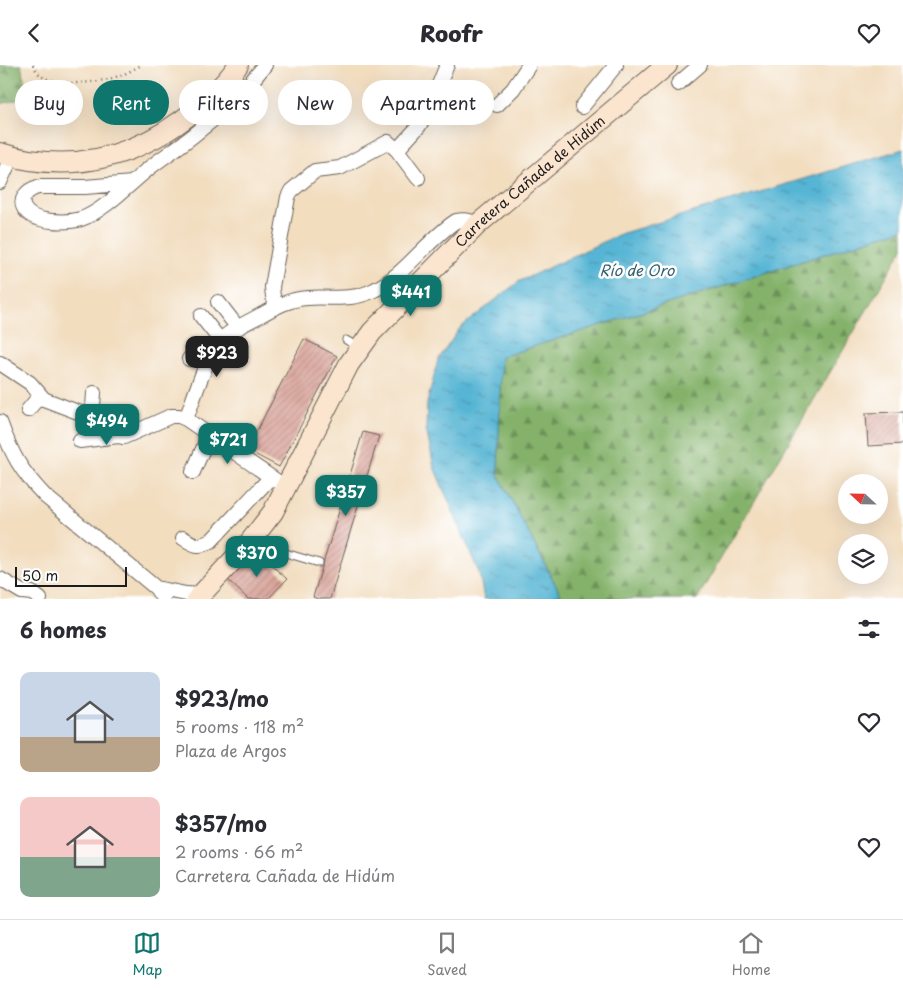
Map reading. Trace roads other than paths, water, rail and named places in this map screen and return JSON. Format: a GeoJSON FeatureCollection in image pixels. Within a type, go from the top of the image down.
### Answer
{"type":"FeatureCollection","features":[{"type":"Feature","properties":{"kind":"street"},"geometry":{"type":"LineString","coordinates":[[0,180],[6,155],[39,162],[69,163],[127,150],[148,141],[183,120],[213,95],[238,65]]}},
{"type":"Feature","properties":{"kind":"street"},"geometry":{"type":"LineString","coordinates":[[132,183],[85,187],[38,187],[31,189],[25,194],[22,201],[28,214],[51,221],[66,222],[81,219],[95,212],[132,183],[158,161],[195,135],[229,105],[264,65]]}},
{"type":"Feature","properties":{"kind":"street"},"geometry":{"type":"LineString","coordinates":[[397,149],[422,120],[447,65]]}},
{"type":"Feature","properties":{"kind":"street"},"geometry":{"type":"LineString","coordinates":[[497,105],[513,89],[529,65]]}},
{"type":"Feature","properties":{"kind":"street"},"geometry":{"type":"LineString","coordinates":[[582,107],[616,65]]}},
{"type":"Feature","properties":{"kind":"street","name":"Carretera Cañada de Hidúm"},"geometry":{"type":"LineString","coordinates":[[199,597],[249,543],[273,512],[279,483],[336,388],[353,344],[372,332],[478,224],[667,65]]}},
{"type":"Feature","properties":{"kind":"street"},"geometry":{"type":"LineString","coordinates":[[678,84],[700,65]]}},
{"type":"Feature","properties":{"kind":"street"},"geometry":{"type":"LineString","coordinates":[[148,141],[158,161]]}},
{"type":"Feature","properties":{"kind":"street"},"geometry":{"type":"LineString","coordinates":[[277,306],[273,297],[272,287],[288,197],[291,191],[315,171],[340,168],[385,143],[390,143],[397,149],[418,179]]}},
{"type":"Feature","properties":{"kind":"street"},"geometry":{"type":"LineString","coordinates":[[186,419],[211,356],[220,341],[238,328],[277,306],[292,300],[304,298],[348,298],[374,290],[397,273],[456,221],[463,219],[478,224]]}},
{"type":"Feature","properties":{"kind":"street"},"geometry":{"type":"LineString","coordinates":[[218,302],[238,328]]}},
{"type":"Feature","properties":{"kind":"street"},"geometry":{"type":"LineString","coordinates":[[201,316],[220,341]]}},
{"type":"Feature","properties":{"kind":"street"},"geometry":{"type":"LineString","coordinates":[[189,359],[211,356]]}},
{"type":"Feature","properties":{"kind":"street"},"geometry":{"type":"LineString","coordinates":[[0,363],[30,383],[44,399]]}},
{"type":"Feature","properties":{"kind":"street"},"geometry":{"type":"LineString","coordinates":[[92,419],[94,393]]}},
{"type":"Feature","properties":{"kind":"street"},"geometry":{"type":"LineString","coordinates":[[28,410],[38,398],[44,399],[83,414],[118,436]]}},
{"type":"Feature","properties":{"kind":"street"},"geometry":{"type":"LineString","coordinates":[[80,441],[118,436],[124,437],[171,416],[179,416],[279,483],[211,541],[203,545],[196,545],[182,538]]}},
{"type":"Feature","properties":{"kind":"street"},"geometry":{"type":"LineString","coordinates":[[0,422],[10,451],[32,483],[45,496],[159,593],[178,593],[199,597]]}},
{"type":"Feature","properties":{"kind":"street"},"geometry":{"type":"LineString","coordinates":[[193,472],[209,435]]}},
{"type":"Feature","properties":{"kind":"street"},"geometry":{"type":"LineString","coordinates":[[0,579],[21,595],[32,593],[40,599]]}},
{"type":"Feature","properties":{"kind":"lane"},"geometry":{"type":"LineString","coordinates":[[249,543],[319,563]]}},
{"type":"Feature","properties":{"kind":"water","name":"Río de Oro"},"geometry":{"type":"Polygon","coordinates":[[[903,149],[903,229],[501,357],[498,474],[563,599],[484,599],[479,573],[434,467],[426,429],[427,403],[438,360],[460,328],[518,282],[620,234],[903,149]]]}}]}
